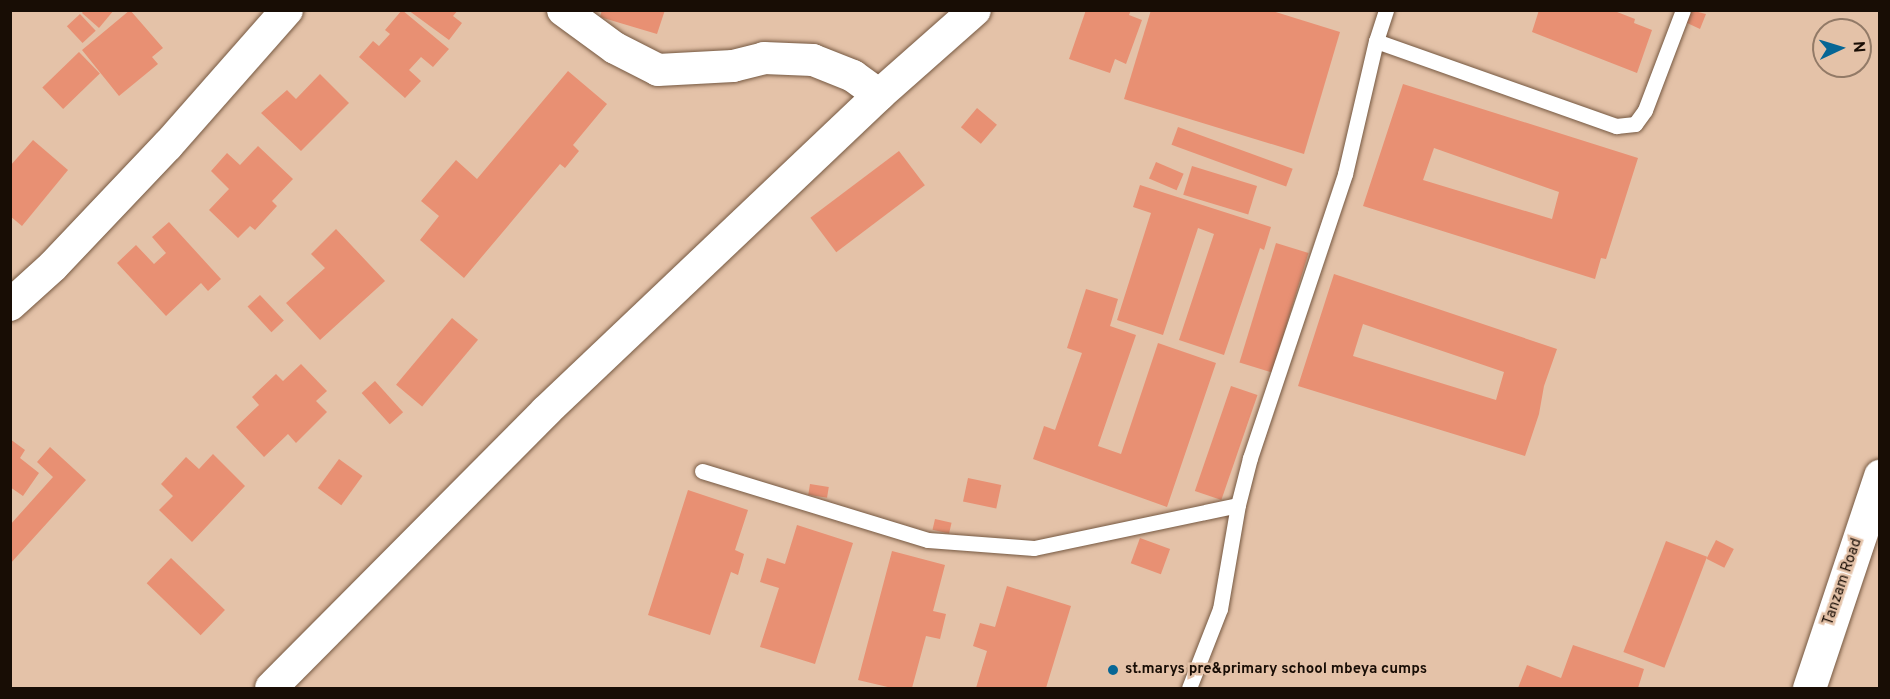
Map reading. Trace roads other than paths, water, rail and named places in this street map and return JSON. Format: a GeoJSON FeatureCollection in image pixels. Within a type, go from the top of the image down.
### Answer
{"type":"FeatureCollection","features":[{"type":"Feature","properties":{"kind":"highway","name":"Tanzam Road"},"geometry":{"type":"LineString","coordinates":[[1809,688],[1880,476]]}},
{"type":"Feature","properties":{"kind":"street"},"geometry":{"type":"LineString","coordinates":[[10,305],[53,266],[168,145],[287,10]]}},
{"type":"Feature","properties":{"kind":"street"},"geometry":{"type":"LineString","coordinates":[[563,10],[615,48],[658,70],[733,66],[764,58],[813,60],[853,76],[879,95]]}},
{"type":"Feature","properties":{"kind":"street"},"geometry":{"type":"LineString","coordinates":[[271,688],[546,411],[879,95],[975,10]]}},
{"type":"Feature","properties":{"kind":"lane"},"geometry":{"type":"LineString","coordinates":[[1189,688],[1220,609],[1238,505],[1269,396],[1345,174],[1376,41],[1386,10]]}},
{"type":"Feature","properties":{"kind":"lane"},"geometry":{"type":"LineString","coordinates":[[1376,41],[1616,126],[1635,124],[1645,110],[1683,10]]}},
{"type":"Feature","properties":{"kind":"lane"},"geometry":{"type":"LineString","coordinates":[[702,471],[928,540],[1034,548],[1238,505]]}},
{"type":"Feature","properties":{"kind":"place","name":"st.marys pre&primary school mbeya cumps"},"geometry":{"type":"Point","coordinates":[1113,670]}}]}
